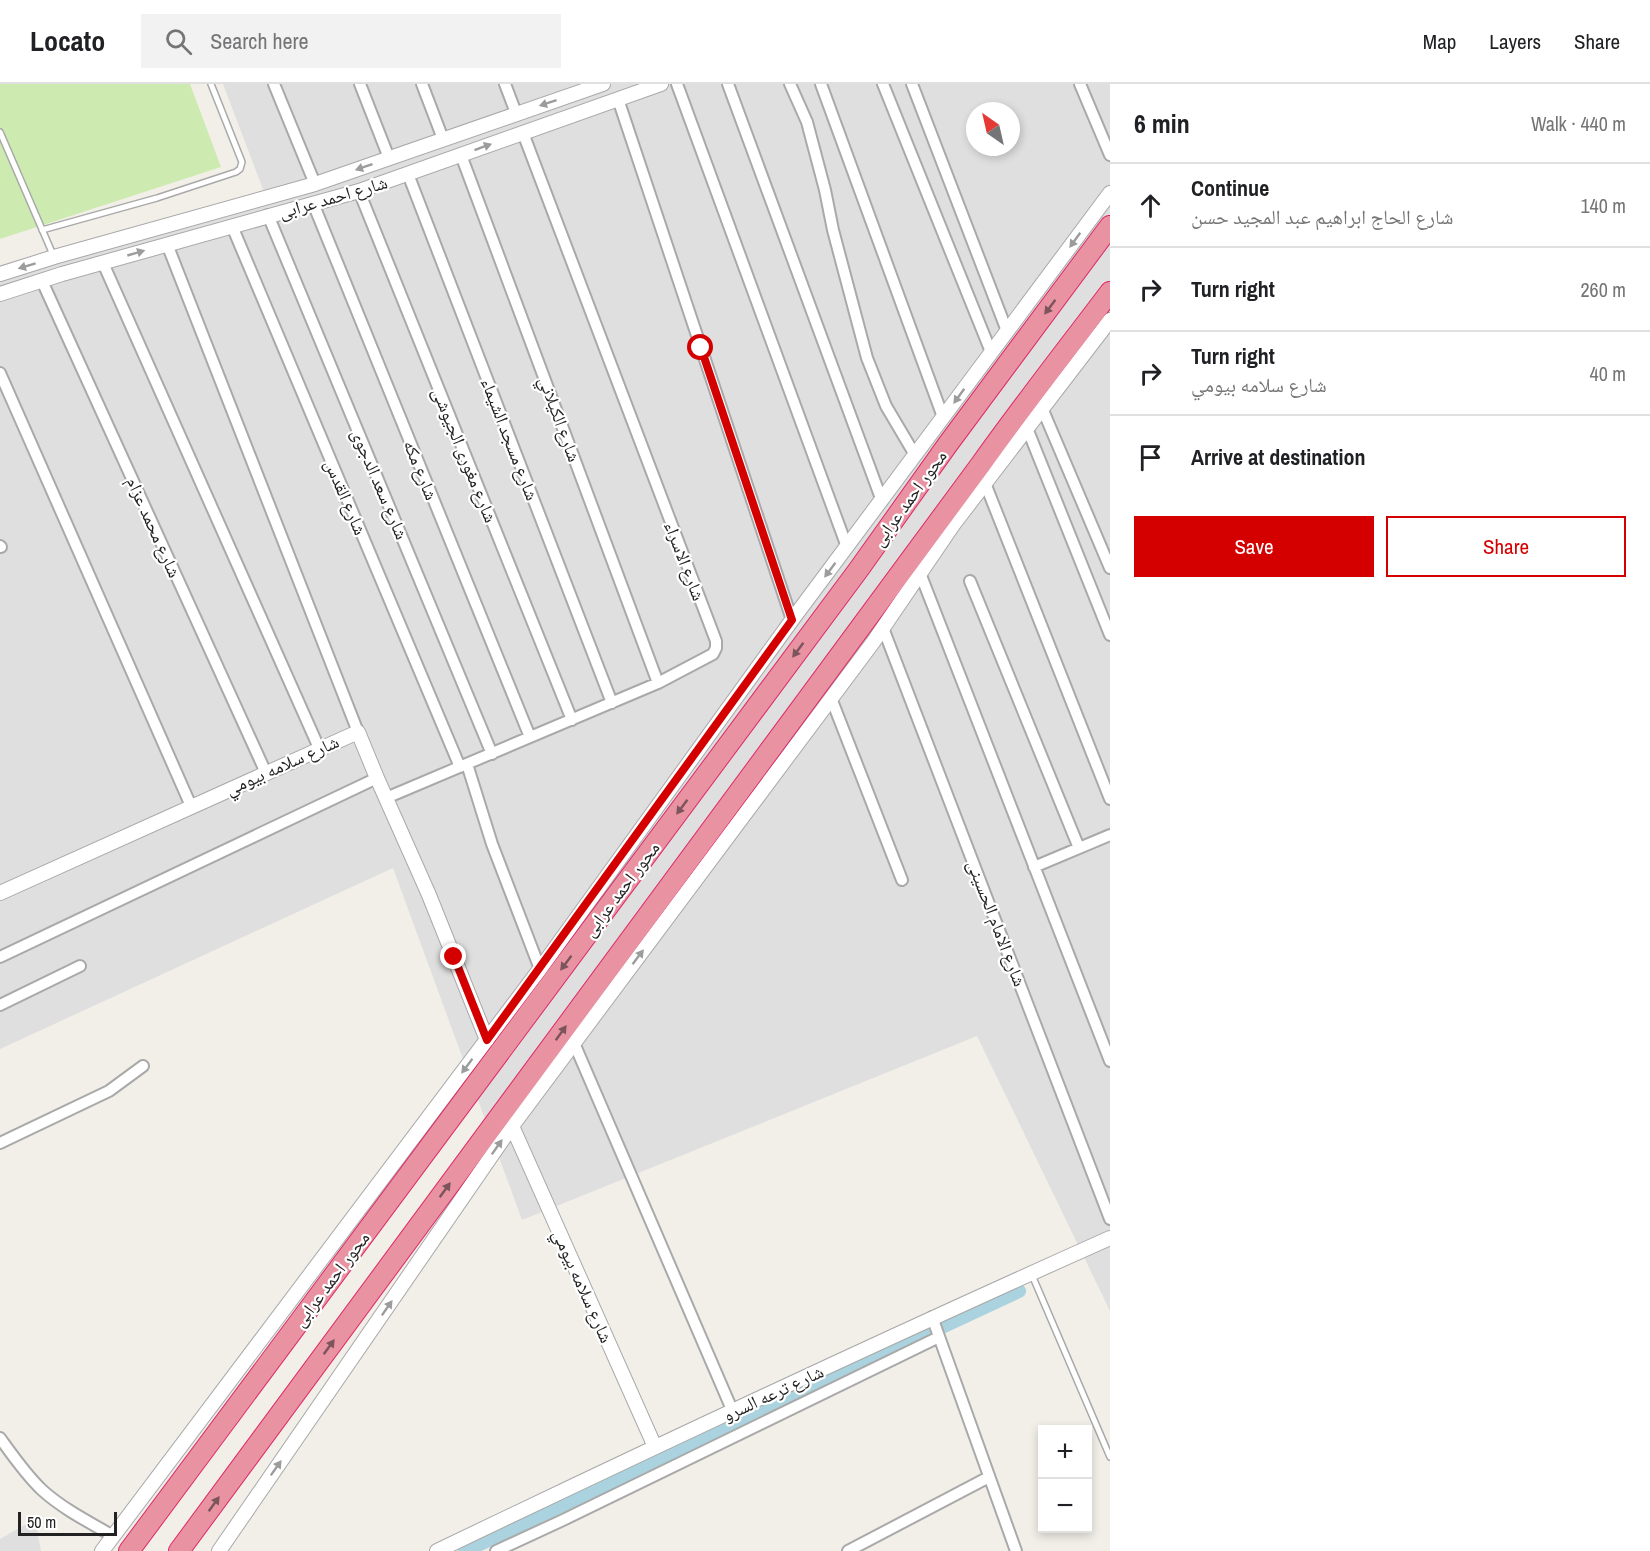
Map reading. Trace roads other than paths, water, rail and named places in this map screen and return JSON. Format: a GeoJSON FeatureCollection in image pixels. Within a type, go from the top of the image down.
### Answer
{"type":"FeatureCollection","features":[{"type":"Feature","properties":{"kind":"highway","name":"محور احمد عرابى"},"geometry":{"type":"LineString","coordinates":[[129,1551],[859,569],[955,434],[1110,226]]}},
{"type":"Feature","properties":{"kind":"highway","name":"محور احمد عرابى"},"geometry":{"type":"LineString","coordinates":[[179,1551],[975,473],[1022,406],[1110,292]]}},
{"type":"Feature","properties":{"kind":"street"},"geometry":{"type":"LineString","coordinates":[[274,84],[315,184]]}},
{"type":"Feature","properties":{"kind":"street"},"geometry":{"type":"LineString","coordinates":[[360,84],[389,158]]}},
{"type":"Feature","properties":{"kind":"street"},"geometry":{"type":"LineString","coordinates":[[422,84],[443,139]]}},
{"type":"Feature","properties":{"kind":"street"},"geometry":{"type":"LineString","coordinates":[[505,84],[516,113]]}},
{"type":"Feature","properties":{"kind":"street","name":"شارع احمد عرابى"},"geometry":{"type":"LineString","coordinates":[[0,274],[315,184],[516,113],[568,90],[603,84]]}},
{"type":"Feature","properties":{"kind":"street","name":"شارع احمد عرابى"},"geometry":{"type":"LineString","coordinates":[[0,294],[62,274],[359,191],[661,84]]}},
{"type":"Feature","properties":{"kind":"street"},"geometry":{"type":"LineString","coordinates":[[677,84],[847,547]]}},
{"type":"Feature","properties":{"kind":"street"},"geometry":{"type":"LineString","coordinates":[[728,84],[882,501]]}},
{"type":"Feature","properties":{"kind":"street"},"geometry":{"type":"LineString","coordinates":[[790,84],[807,122],[867,358],[886,406],[915,455]]}},
{"type":"Feature","properties":{"kind":"street"},"geometry":{"type":"LineString","coordinates":[[821,84],[944,417]]}},
{"type":"Feature","properties":{"kind":"street"},"geometry":{"type":"LineString","coordinates":[[882,84],[991,352]]}},
{"type":"Feature","properties":{"kind":"street"},"geometry":{"type":"LineString","coordinates":[[912,84],[1007,331]]}},
{"type":"Feature","properties":{"kind":"street"},"geometry":{"type":"LineString","coordinates":[[1080,84],[1110,155]]}},
{"type":"Feature","properties":{"kind":"street"},"geometry":{"type":"LineString","coordinates":[[618,99],[792,620]]}},
{"type":"Feature","properties":{"kind":"street","name":"شارع الاسراء"},"geometry":{"type":"LineString","coordinates":[[386,798],[658,683],[713,654],[716,648],[716,641],[523,133]]}},
{"type":"Feature","properties":{"kind":"street"},"geometry":{"type":"LineString","coordinates":[[422,147],[430,167]]}},
{"type":"Feature","properties":{"kind":"street","name":"شارع الكيلاني"},"geometry":{"type":"LineString","coordinates":[[461,155],[658,683]]}},
{"type":"Feature","properties":{"kind":"street","name":"شارع مسجد الشيماء"},"geometry":{"type":"LineString","coordinates":[[408,174],[612,703]]}},
{"type":"Feature","properties":{"kind":"street","name":"شارع مغورى الجيوشى"},"geometry":{"type":"LineString","coordinates":[[359,191],[572,720]]}},
{"type":"Feature","properties":{"kind":"street"},"geometry":{"type":"LineString","coordinates":[[102,1551],[540,969],[792,620],[1110,193]]}},
{"type":"Feature","properties":{"kind":"street","name":"شارع مكه"},"geometry":{"type":"LineString","coordinates":[[313,203],[530,737]]}},
{"type":"Feature","properties":{"kind":"street","name":"شارع سعد الدجوى"},"geometry":{"type":"LineString","coordinates":[[268,215],[492,754]]}},
{"type":"Feature","properties":{"kind":"street","name":"شارع القدس"},"geometry":{"type":"LineString","coordinates":[[232,226],[463,766],[540,969]]}},
{"type":"Feature","properties":{"kind":"street"},"geometry":{"type":"LineString","coordinates":[[167,244],[358,732]]}},
{"type":"Feature","properties":{"kind":"street"},"geometry":{"type":"LineString","coordinates":[[54,257],[62,274]]}},
{"type":"Feature","properties":{"kind":"street"},"geometry":{"type":"LineString","coordinates":[[103,263],[319,748]]}},
{"type":"Feature","properties":{"kind":"street","name":"شارع محمد عزام"},"geometry":{"type":"LineString","coordinates":[[42,281],[266,773]]}},
{"type":"Feature","properties":{"kind":"street"},"geometry":{"type":"LineString","coordinates":[[219,1551],[512,1126],[883,628],[953,525],[1110,320]]}},
{"type":"Feature","properties":{"kind":"street"},"geometry":{"type":"LineString","coordinates":[[0,373],[191,806]]}},
{"type":"Feature","properties":{"kind":"street"},"geometry":{"type":"LineString","coordinates":[[1042,408],[1110,568]]}},
{"type":"Feature","properties":{"kind":"street"},"geometry":{"type":"LineString","coordinates":[[1027,428],[1110,635]]}},
{"type":"Feature","properties":{"kind":"street"},"geometry":{"type":"LineString","coordinates":[[985,483],[1110,799]]}},
{"type":"Feature","properties":{"kind":"street"},"geometry":{"type":"LineString","coordinates":[[920,573],[1110,1062]]}},
{"type":"Feature","properties":{"kind":"street"},"geometry":{"type":"LineString","coordinates":[[970,581],[1079,848]]}},
{"type":"Feature","properties":{"kind":"street","name":"شارع الامام الحسينى"},"geometry":{"type":"LineString","coordinates":[[883,628],[1110,1218]]}},
{"type":"Feature","properties":{"kind":"street"},"geometry":{"type":"LineString","coordinates":[[831,698],[902,880]]}},
{"type":"Feature","properties":{"kind":"street","name":"شارع سلامه بيومي"},"geometry":{"type":"LineString","coordinates":[[0,893],[358,732],[429,895],[487,1040]]}},
{"type":"Feature","properties":{"kind":"street"},"geometry":{"type":"LineString","coordinates":[[0,957],[377,778]]}},
{"type":"Feature","properties":{"kind":"street"},"geometry":{"type":"LineString","coordinates":[[1034,867],[1110,835]]}},
{"type":"Feature","properties":{"kind":"street"},"geometry":{"type":"LineString","coordinates":[[0,1005],[80,966]]}},
{"type":"Feature","properties":{"kind":"street"},"geometry":{"type":"LineString","coordinates":[[574,1043],[733,1412]]}},
{"type":"Feature","properties":{"kind":"street"},"geometry":{"type":"LineString","coordinates":[[0,1143],[109,1091],[143,1066]]}},
{"type":"Feature","properties":{"kind":"street","name":"شارع سلامه بيومي"},"geometry":{"type":"LineString","coordinates":[[512,1126],[655,1447]]}},
{"type":"Feature","properties":{"kind":"street","name":"شارع ترعه السرو"},"geometry":{"type":"LineString","coordinates":[[437,1551],[932,1317],[1110,1238]]}},
{"type":"Feature","properties":{"kind":"street"},"geometry":{"type":"LineString","coordinates":[[932,1317],[1016,1551]]}},
{"type":"Feature","properties":{"kind":"street","name":"شارع ترعه السرو"},"geometry":{"type":"LineString","coordinates":[[496,1551],[939,1337]]}},
{"type":"Feature","properties":{"kind":"street"},"geometry":{"type":"LineString","coordinates":[[0,1438],[42,1490],[73,1513],[113,1536]]}},
{"type":"Feature","properties":{"kind":"street"},"geometry":{"type":"LineString","coordinates":[[848,1551],[989,1477]]}},
{"type":"Feature","properties":{"kind":"lane"},"geometry":{"type":"LineString","coordinates":[[42,230],[157,198],[240,169],[242,162],[211,84]]}},
{"type":"Feature","properties":{"kind":"lane"},"geometry":{"type":"LineString","coordinates":[[0,132],[54,257]]}},
{"type":"Feature","properties":{"kind":"lane"},"geometry":{"type":"LineString","coordinates":[[1032,1273],[1110,1457]]}},
{"type":"Feature","properties":{"kind":"waterway"},"geometry":{"type":"LineString","coordinates":[[942,1327],[1019,1291]]}},
{"type":"Feature","properties":{"kind":"waterway"},"geometry":{"type":"LineString","coordinates":[[465,1551],[925,1335]]}}]}
